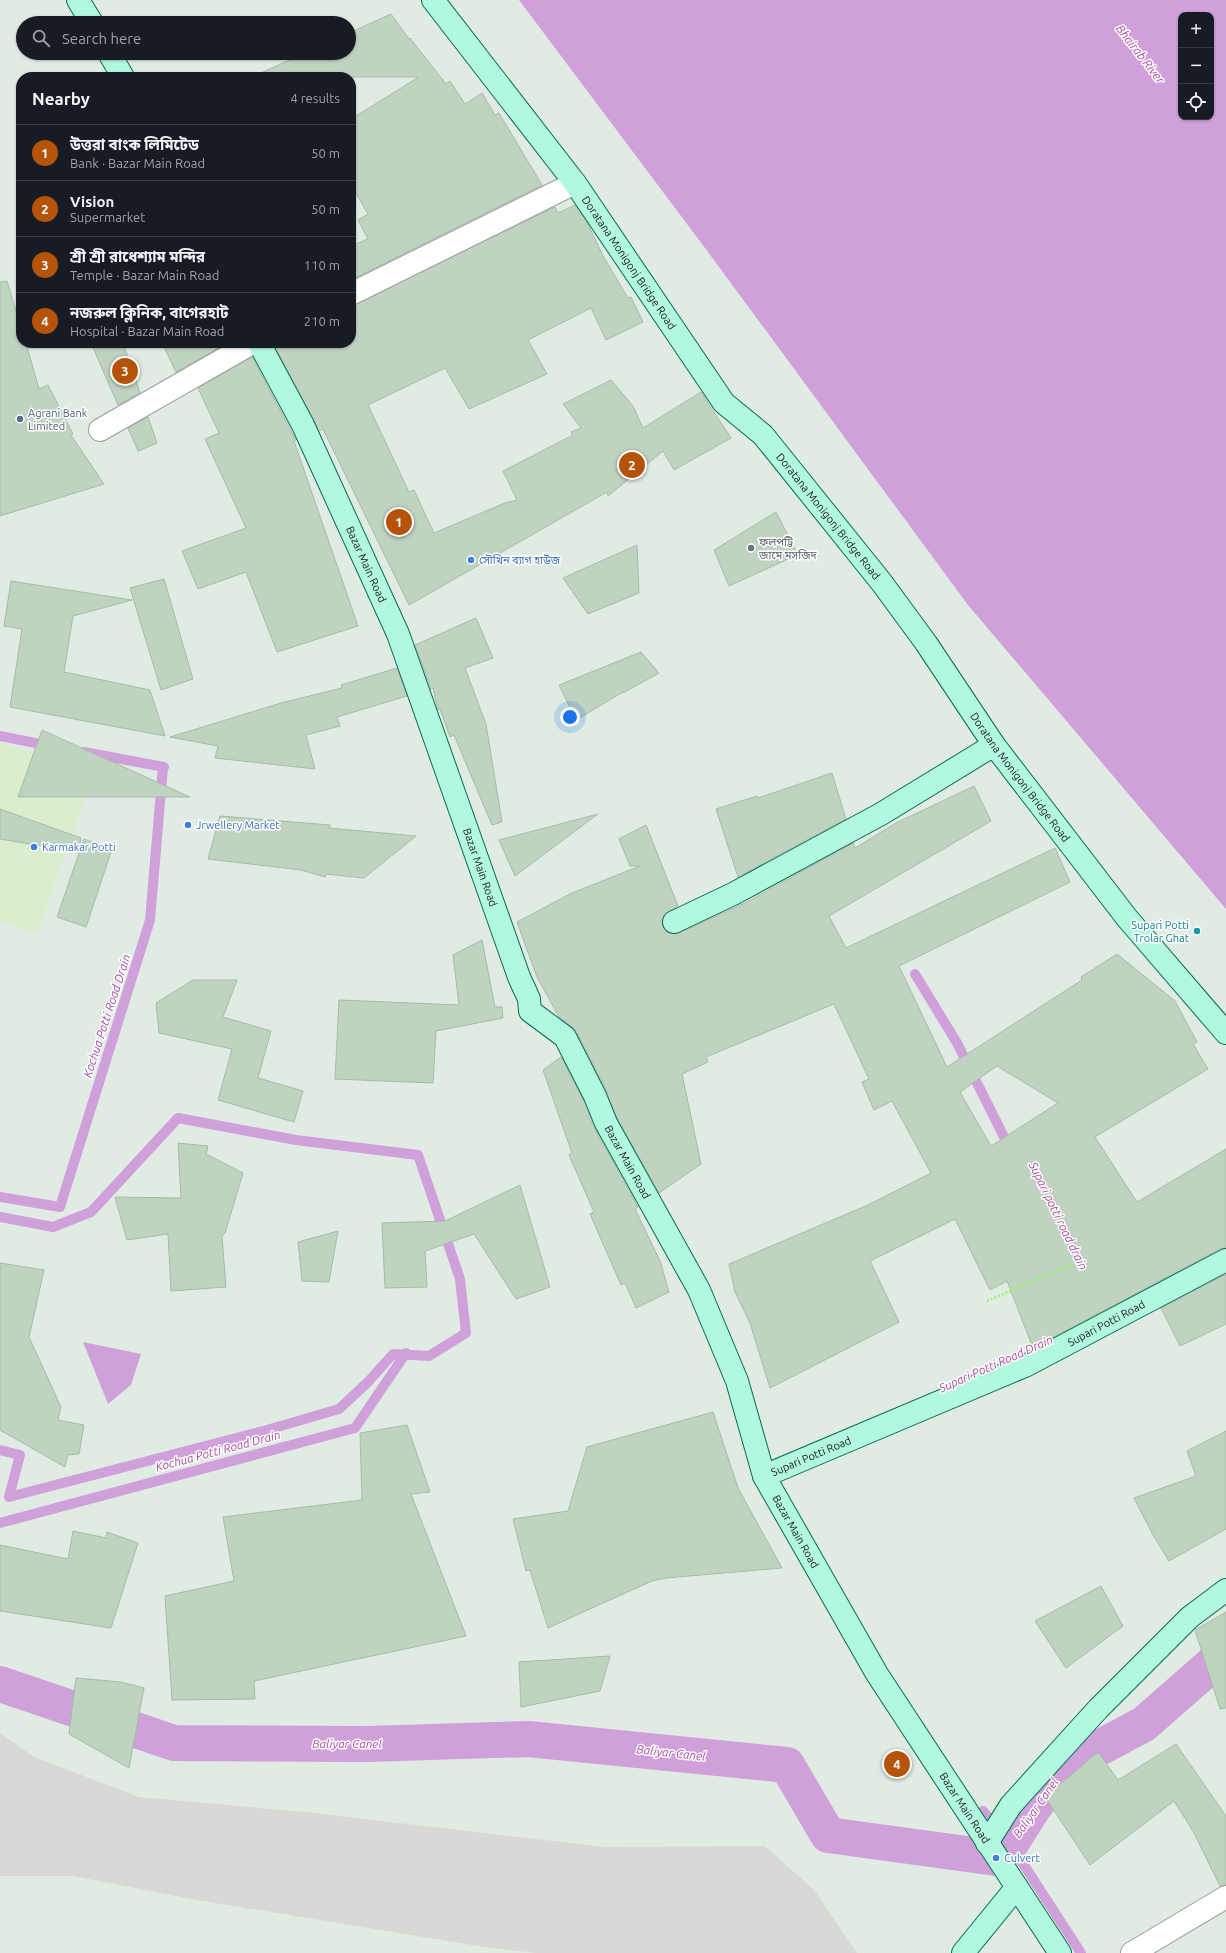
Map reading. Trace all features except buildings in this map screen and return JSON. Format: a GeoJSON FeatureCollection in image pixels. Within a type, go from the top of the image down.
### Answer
{"type":"FeatureCollection","features":[{"type":"Feature","properties":{"kind":"street"},"geometry":{"type":"LineString","coordinates":[[78,0],[88,16]]}},
{"type":"Feature","properties":{"kind":"street","name":"Doratana Monigonj Bridge Road"},"geometry":{"type":"LineString","coordinates":[[433,0],[575,183],[724,403],[763,435],[877,577],[926,643],[994,745],[1127,918],[1226,1033]]}},
{"type":"Feature","properties":{"kind":"street"},"geometry":{"type":"LineString","coordinates":[[113,60],[120,72]]}},
{"type":"Feature","properties":{"kind":"street"},"geometry":{"type":"LineString","coordinates":[[356,292],[575,183]]}},
{"type":"Feature","properties":{"kind":"street"},"geometry":{"type":"LineString","coordinates":[[100,430],[243,348]]}},
{"type":"Feature","properties":{"kind":"street","name":"Bazar Main Road"},"geometry":{"type":"LineString","coordinates":[[262,348],[303,425],[398,634],[513,962],[529,998],[530,1011],[565,1037],[595,1096],[606,1123],[696,1284],[737,1381],[764,1476],[877,1674],[1060,1953]]}},
{"type":"Feature","properties":{"kind":"street"},"geometry":{"type":"LineString","coordinates":[[674,922],[733,894],[881,814],[994,745]]}},
{"type":"Feature","properties":{"kind":"street","name":"Supari Potti Road"},"geometry":{"type":"LineString","coordinates":[[764,1476],[1027,1365],[1226,1260]]}},
{"type":"Feature","properties":{"kind":"street"},"geometry":{"type":"LineString","coordinates":[[987,1843],[1011,1805],[1098,1709],[1190,1617],[1226,1590]]}},
{"type":"Feature","properties":{"kind":"street"},"geometry":{"type":"LineString","coordinates":[[963,1953],[1016,1888]]}},
{"type":"Feature","properties":{"kind":"street"},"geometry":{"type":"LineString","coordinates":[[1132,1953],[1226,1897]]}},
{"type":"Feature","properties":{"kind":"path"},"geometry":{"type":"LineString","coordinates":[[987,1301],[1074,1264]]}},
{"type":"Feature","properties":{"kind":"shaded area","name":"Karmakar Potti"},"geometry":{"type":"Polygon","coordinates":[[[0,742],[93,774],[37,934],[0,921],[0,742]]]}},
{"type":"Feature","properties":{"kind":"shaded area"},"geometry":{"type":"Polygon","coordinates":[[[0,1733],[34,1757],[139,1797],[305,1812],[605,1847],[765,1846],[814,1890],[857,1953],[536,1953],[484,1947],[191,1899],[73,1876],[0,1876],[0,1733]]]}},
{"type":"Feature","properties":{"kind":"water","name":"Bhairab River"},"geometry":{"type":"Polygon","coordinates":[[[519,0],[1226,0],[1226,909],[968,605],[705,248],[519,0]]]}},
{"type":"Feature","properties":{"kind":"water"},"geometry":{"type":"Polygon","coordinates":[[[83,1342],[141,1354],[131,1385],[108,1404],[83,1342]]]}},
{"type":"Feature","properties":{"kind":"waterway"},"geometry":{"type":"LineString","coordinates":[[0,736],[50,746]]}},
{"type":"Feature","properties":{"kind":"waterway"},"geometry":{"type":"LineString","coordinates":[[84,752],[164,767]]}},
{"type":"Feature","properties":{"kind":"waterway","name":"Kochua Potti Road Drain"},"geometry":{"type":"LineString","coordinates":[[0,1197],[60,1207],[150,920],[163,767]]}},
{"type":"Feature","properties":{"kind":"waterway","name":"Supari Potti Road Drain"},"geometry":{"type":"LineString","coordinates":[[915,974],[957,1043],[1010,1149]]}},
{"type":"Feature","properties":{"kind":"waterway"},"geometry":{"type":"LineString","coordinates":[[0,1217],[53,1227],[91,1212],[178,1118],[296,1140],[418,1155],[460,1279],[466,1333],[429,1356],[393,1354],[368,1382],[339,1409],[267,1430],[9,1497],[20,1455],[0,1450]]}},
{"type":"Feature","properties":{"kind":"waterway","name":"Kochua Potti Road Drain"},"geometry":{"type":"LineString","coordinates":[[0,1523],[355,1428],[406,1353]]}},
{"type":"Feature","properties":{"kind":"waterway","name":"Baliyar Canel"},"geometry":{"type":"LineString","coordinates":[[0,1684],[174,1743],[368,1744],[528,1739],[787,1765],[828,1835],[996,1858],[1010,1845],[1034,1807],[1060,1772],[1084,1756],[1144,1724],[1226,1652]]}},
{"type":"Feature","properties":{"kind":"waterway"},"geometry":{"type":"LineString","coordinates":[[983,1811],[1022,1862],[1081,1953]]}},
{"type":"Feature","properties":{"kind":"place","name":"শ্রী শ্রী রাধেশ্যাম মন্দির"},"geometry":{"type":"Point","coordinates":[125,371]}},
{"type":"Feature","properties":{"kind":"place","name":"Agrani Bank Limited"},"geometry":{"type":"Point","coordinates":[20,419]}},
{"type":"Feature","properties":{"kind":"place","name":"Vision"},"geometry":{"type":"Point","coordinates":[632,465]}},
{"type":"Feature","properties":{"kind":"place","name":"উত্তরা বাংক লিমিটেড"},"geometry":{"type":"Point","coordinates":[399,522]}},
{"type":"Feature","properties":{"kind":"place","name":"ফলপট্টি জামে মসজিদ"},"geometry":{"type":"Point","coordinates":[751,548]}},
{"type":"Feature","properties":{"kind":"place","name":"সৌখিন ব্যাগ হাউজ"},"geometry":{"type":"Point","coordinates":[471,560]}},
{"type":"Feature","properties":{"kind":"place","name":"Jrwellery Market"},"geometry":{"type":"Point","coordinates":[188,825]}},
{"type":"Feature","properties":{"kind":"place","name":"Karmakar Potti"},"geometry":{"type":"Point","coordinates":[34,847]}},
{"type":"Feature","properties":{"kind":"place","name":"Supari Potti Trolar Ghat"},"geometry":{"type":"Point","coordinates":[1197,931]}},
{"type":"Feature","properties":{"kind":"place","name":"নজরুল ক্লিনিক, বাগেরহাট"},"geometry":{"type":"Point","coordinates":[897,1764]}},
{"type":"Feature","properties":{"kind":"place","name":"Culvert"},"geometry":{"type":"Point","coordinates":[996,1858]}},
{"type":"Feature","properties":{"kind":"water label","name":"Supari potti road drain"},"geometry":{"type":"Point","coordinates":[1058,1216]}}]}
